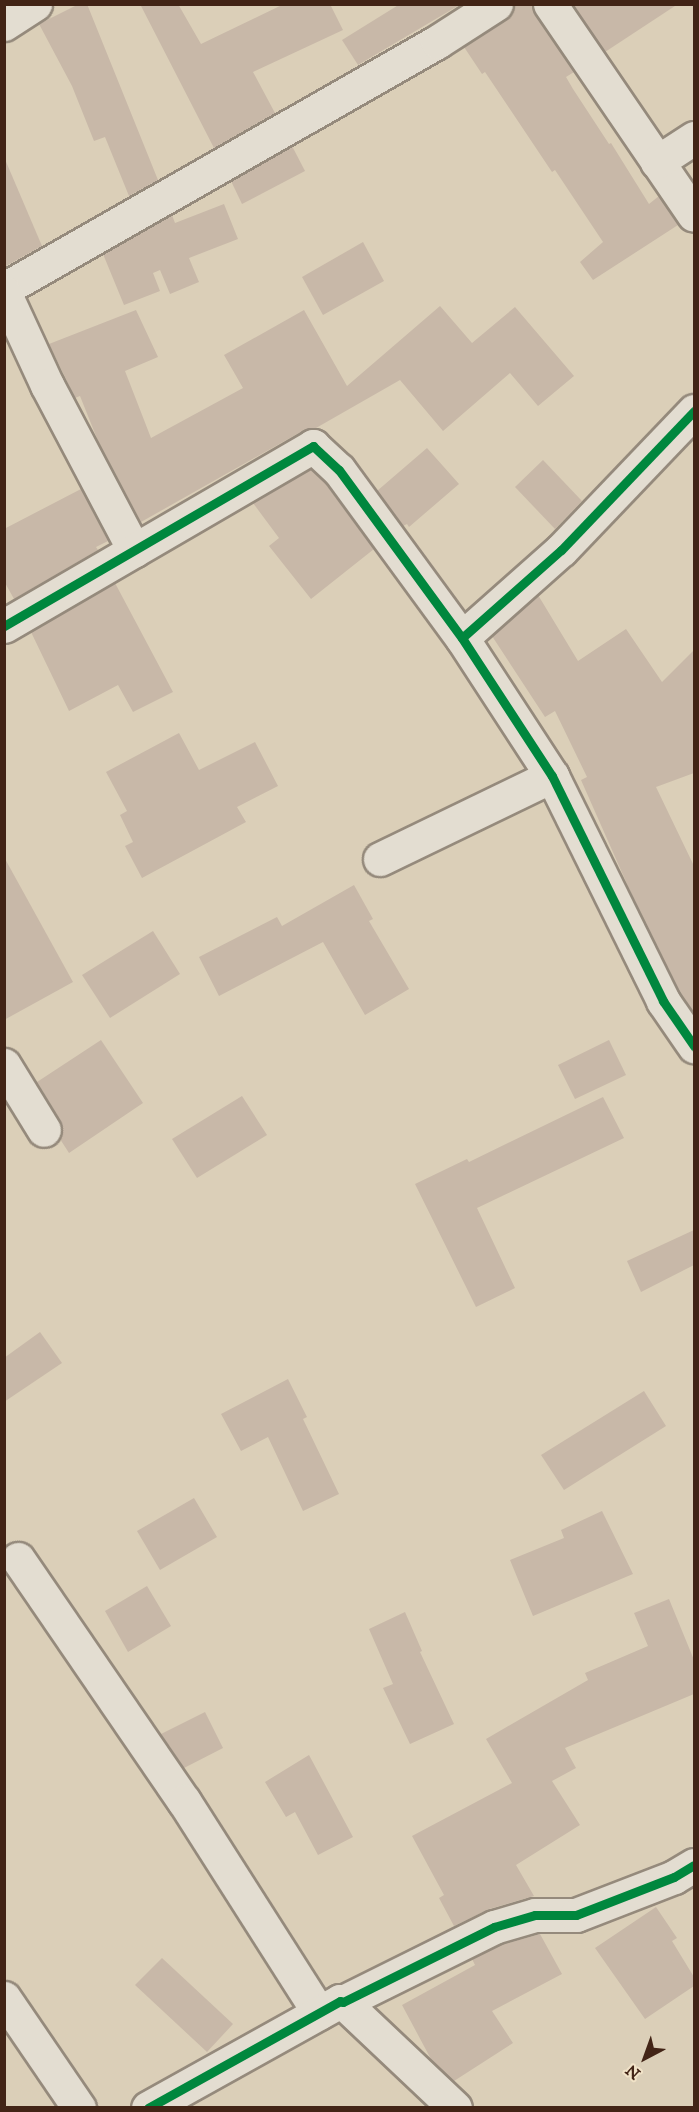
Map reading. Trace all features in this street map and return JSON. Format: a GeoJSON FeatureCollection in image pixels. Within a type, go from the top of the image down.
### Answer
{"type":"FeatureCollection","features":[{"type":"Feature","properties":{"kind":"street"},"geometry":{"type":"LineString","coordinates":[[4,24],[35,4]]}},
{"type":"Feature","properties":{"kind":"street"},"geometry":{"type":"LineString","coordinates":[[134,550],[47,386],[4,290],[427,47],[496,4]]}},
{"type":"Feature","properties":{"kind":"street"},"geometry":{"type":"LineString","coordinates":[[550,4],[694,215]]}},
{"type":"Feature","properties":{"kind":"street"},"geometry":{"type":"LineString","coordinates":[[657,162],[694,138]]}},
{"type":"Feature","properties":{"kind":"street"},"geometry":{"type":"LineString","coordinates":[[462,638],[561,550],[694,411]]}},
{"type":"Feature","properties":{"kind":"street"},"geometry":{"type":"LineString","coordinates":[[4,626],[313,446],[339,470],[462,638],[552,776],[663,1001],[694,1046]]}},
{"type":"Feature","properties":{"kind":"street"},"geometry":{"type":"LineString","coordinates":[[380,859],[552,776]]}},
{"type":"Feature","properties":{"kind":"street"},"geometry":{"type":"LineString","coordinates":[[4,1065],[45,1130]]}},
{"type":"Feature","properties":{"kind":"street"},"geometry":{"type":"LineString","coordinates":[[18,1559],[184,1801],[331,2007],[455,2108]]}},
{"type":"Feature","properties":{"kind":"street"},"geometry":{"type":"LineString","coordinates":[[148,2108],[331,2007],[494,1927],[535,1915],[576,1915],[674,1877],[694,1865]]}},
{"type":"Feature","properties":{"kind":"street"},"geometry":{"type":"LineString","coordinates":[[4,1998],[80,2108]]}},
{"type":"Feature","properties":{"kind":"building"},"geometry":{"type":"Polygon","coordinates":[[[79,4],[87,4],[158,180],[129,196],[105,137],[94,141],[72,86],[39,24],[79,4]]]}},
{"type":"Feature","properties":{"kind":"building"},"geometry":{"type":"Polygon","coordinates":[[[140,4],[178,4],[201,44],[284,4],[330,4],[343,30],[253,72],[275,113],[214,148],[140,4]]]}},
{"type":"Feature","properties":{"kind":"building"},"geometry":{"type":"Polygon","coordinates":[[[400,4],[461,4],[358,65],[342,40],[400,4]]]}},
{"type":"Feature","properties":{"kind":"building"},"geometry":{"type":"Polygon","coordinates":[[[514,4],[531,4],[535,15],[574,72],[566,77],[609,144],[611,143],[649,204],[659,196],[678,225],[593,280],[580,262],[603,242],[555,170],[552,172],[485,72],[482,74],[464,47],[506,20],[512,13],[514,4]]]}},
{"type":"Feature","properties":{"kind":"building"},"geometry":{"type":"Polygon","coordinates":[[[573,4],[678,4],[605,52],[573,4]]]}},
{"type":"Feature","properties":{"kind":"building"},"geometry":{"type":"Polygon","coordinates":[[[292,146],[305,171],[242,204],[231,181],[292,146]]]}},
{"type":"Feature","properties":{"kind":"building"},"geometry":{"type":"Polygon","coordinates":[[[4,157],[42,246],[4,267],[4,157]]]}},
{"type":"Feature","properties":{"kind":"building"},"geometry":{"type":"Polygon","coordinates":[[[224,204],[238,239],[189,258],[199,282],[170,294],[160,270],[153,273],[160,291],[124,305],[103,254],[172,215],[175,223],[224,204]]]}},
{"type":"Feature","properties":{"kind":"building"},"geometry":{"type":"Polygon","coordinates":[[[363,242],[384,281],[323,315],[302,277],[363,242]]]}},
{"type":"Feature","properties":{"kind":"building"},"geometry":{"type":"Polygon","coordinates":[[[440,306],[472,343],[515,307],[574,376],[538,406],[510,373],[443,431],[400,380],[316,428],[304,430],[141,522],[98,441],[80,396],[75,398],[49,344],[136,310],[158,357],[125,371],[151,438],[243,388],[224,355],[304,310],[347,386],[440,306]]]}},
{"type":"Feature","properties":{"kind":"building"},"geometry":{"type":"Polygon","coordinates":[[[427,448],[459,484],[409,527],[407,524],[403,526],[377,491],[427,448]]]}},
{"type":"Feature","properties":{"kind":"building"},"geometry":{"type":"Polygon","coordinates":[[[543,460],[582,501],[555,529],[515,487],[543,460]]]}},
{"type":"Feature","properties":{"kind":"building"},"geometry":{"type":"Polygon","coordinates":[[[310,469],[325,483],[374,549],[311,599],[269,546],[279,538],[253,503],[310,469]]]}},
{"type":"Feature","properties":{"kind":"building"},"geometry":{"type":"Polygon","coordinates":[[[81,489],[108,541],[96,547],[98,550],[14,599],[4,581],[4,529],[81,489]]]}},
{"type":"Feature","properties":{"kind":"building"},"geometry":{"type":"Polygon","coordinates":[[[115,583],[173,692],[133,712],[118,685],[69,711],[31,632],[115,583]]]}},
{"type":"Feature","properties":{"kind":"building"},"geometry":{"type":"Polygon","coordinates":[[[538,595],[578,661],[626,629],[662,682],[694,650],[694,773],[656,787],[694,866],[694,1014],[679,991],[639,911],[581,780],[587,777],[555,711],[545,717],[492,636],[538,595]]]}},
{"type":"Feature","properties":{"kind":"building"},"geometry":{"type":"Polygon","coordinates":[[[179,733],[199,770],[255,742],[278,786],[237,807],[246,822],[142,878],[125,846],[133,842],[120,815],[127,811],[106,772],[179,733]]]}},
{"type":"Feature","properties":{"kind":"building"},"geometry":{"type":"Polygon","coordinates":[[[4,857],[73,982],[4,1020],[4,857]]]}},
{"type":"Feature","properties":{"kind":"building"},"geometry":{"type":"Polygon","coordinates":[[[354,885],[373,919],[369,921],[409,989],[365,1015],[323,942],[219,996],[199,957],[277,917],[282,926],[354,885]]]}},
{"type":"Feature","properties":{"kind":"building"},"geometry":{"type":"Polygon","coordinates":[[[153,931],[180,974],[110,1018],[82,975],[153,931]]]}},
{"type":"Feature","properties":{"kind":"building"},"geometry":{"type":"Polygon","coordinates":[[[101,1040],[143,1103],[69,1153],[60,1139],[63,1130],[60,1120],[37,1082],[101,1040]]]}},
{"type":"Feature","properties":{"kind":"building"},"geometry":{"type":"Polygon","coordinates":[[[609,1040],[626,1075],[575,1099],[558,1065],[609,1040]]]}},
{"type":"Feature","properties":{"kind":"building"},"geometry":{"type":"Polygon","coordinates":[[[242,1096],[267,1135],[197,1178],[172,1139],[242,1096]]]}},
{"type":"Feature","properties":{"kind":"building"},"geometry":{"type":"Polygon","coordinates":[[[603,1097],[624,1138],[477,1208],[515,1288],[476,1307],[415,1184],[467,1159],[469,1162],[603,1097]]]}},
{"type":"Feature","properties":{"kind":"building"},"geometry":{"type":"Polygon","coordinates":[[[694,1230],[694,1265],[641,1292],[627,1261],[694,1230]]]}},
{"type":"Feature","properties":{"kind":"building"},"geometry":{"type":"Polygon","coordinates":[[[40,1332],[62,1363],[4,1402],[4,1358],[40,1332]]]}},
{"type":"Feature","properties":{"kind":"building"},"geometry":{"type":"Polygon","coordinates":[[[288,1379],[307,1417],[303,1419],[339,1494],[303,1511],[268,1437],[241,1451],[221,1414],[288,1379]]]}},
{"type":"Feature","properties":{"kind":"building"},"geometry":{"type":"Polygon","coordinates":[[[644,1391],[666,1426],[564,1490],[541,1455],[644,1391]]]}},
{"type":"Feature","properties":{"kind":"building"},"geometry":{"type":"Polygon","coordinates":[[[194,1498],[217,1537],[160,1570],[137,1531],[194,1498]]]}},
{"type":"Feature","properties":{"kind":"building"},"geometry":{"type":"Polygon","coordinates":[[[602,1511],[633,1574],[533,1616],[510,1560],[564,1538],[561,1530],[602,1511]]]}},
{"type":"Feature","properties":{"kind":"building"},"geometry":{"type":"Polygon","coordinates":[[[147,1586],[171,1626],[128,1652],[105,1611],[147,1586]]]}},
{"type":"Feature","properties":{"kind":"building"},"geometry":{"type":"Polygon","coordinates":[[[669,1599],[694,1660],[694,1694],[565,1748],[576,1768],[552,1781],[580,1825],[516,1865],[534,1896],[489,1909],[454,1926],[439,1898],[444,1895],[412,1836],[512,1783],[486,1739],[588,1680],[585,1673],[648,1646],[634,1613],[669,1599]]]}},
{"type":"Feature","properties":{"kind":"building"},"geometry":{"type":"Polygon","coordinates":[[[405,1612],[422,1651],[420,1652],[454,1724],[410,1744],[383,1688],[393,1684],[369,1629],[405,1612]]]}},
{"type":"Feature","properties":{"kind":"building"},"geometry":{"type":"Polygon","coordinates":[[[205,1712],[223,1748],[184,1768],[161,1734],[205,1712]]]}},
{"type":"Feature","properties":{"kind":"building"},"geometry":{"type":"Polygon","coordinates":[[[309,1755],[353,1837],[318,1855],[295,1812],[286,1817],[265,1782],[309,1755]]]}},
{"type":"Feature","properties":{"kind":"building"},"geometry":{"type":"Polygon","coordinates":[[[656,1907],[677,1938],[672,1941],[694,1977],[694,1986],[645,2019],[595,1948],[656,1907]]]}},
{"type":"Feature","properties":{"kind":"building"},"geometry":{"type":"Polygon","coordinates":[[[540,1934],[562,1974],[492,2011],[513,2043],[454,2081],[432,2061],[402,2005],[475,1965],[472,1959],[501,1945],[540,1934]]]}},
{"type":"Feature","properties":{"kind":"building"},"geometry":{"type":"Polygon","coordinates":[[[162,1958],[233,2024],[207,2052],[135,1985],[162,1958]]]}},
{"type":"Feature","properties":{"kind":"cycle path"},"geometry":{"type":"LineString","coordinates":[[694,411],[561,550],[462,638],[552,776],[663,1001],[694,1046]]}},
{"type":"Feature","properties":{"kind":"cycle path"},"geometry":{"type":"LineString","coordinates":[[4,626],[313,446],[339,470],[462,638]]}},
{"type":"Feature","properties":{"kind":"cycle path"},"geometry":{"type":"LineString","coordinates":[[148,2108],[340,2001],[343,2002],[494,1927],[535,1915],[576,1915],[674,1877],[694,1865]]}}]}
